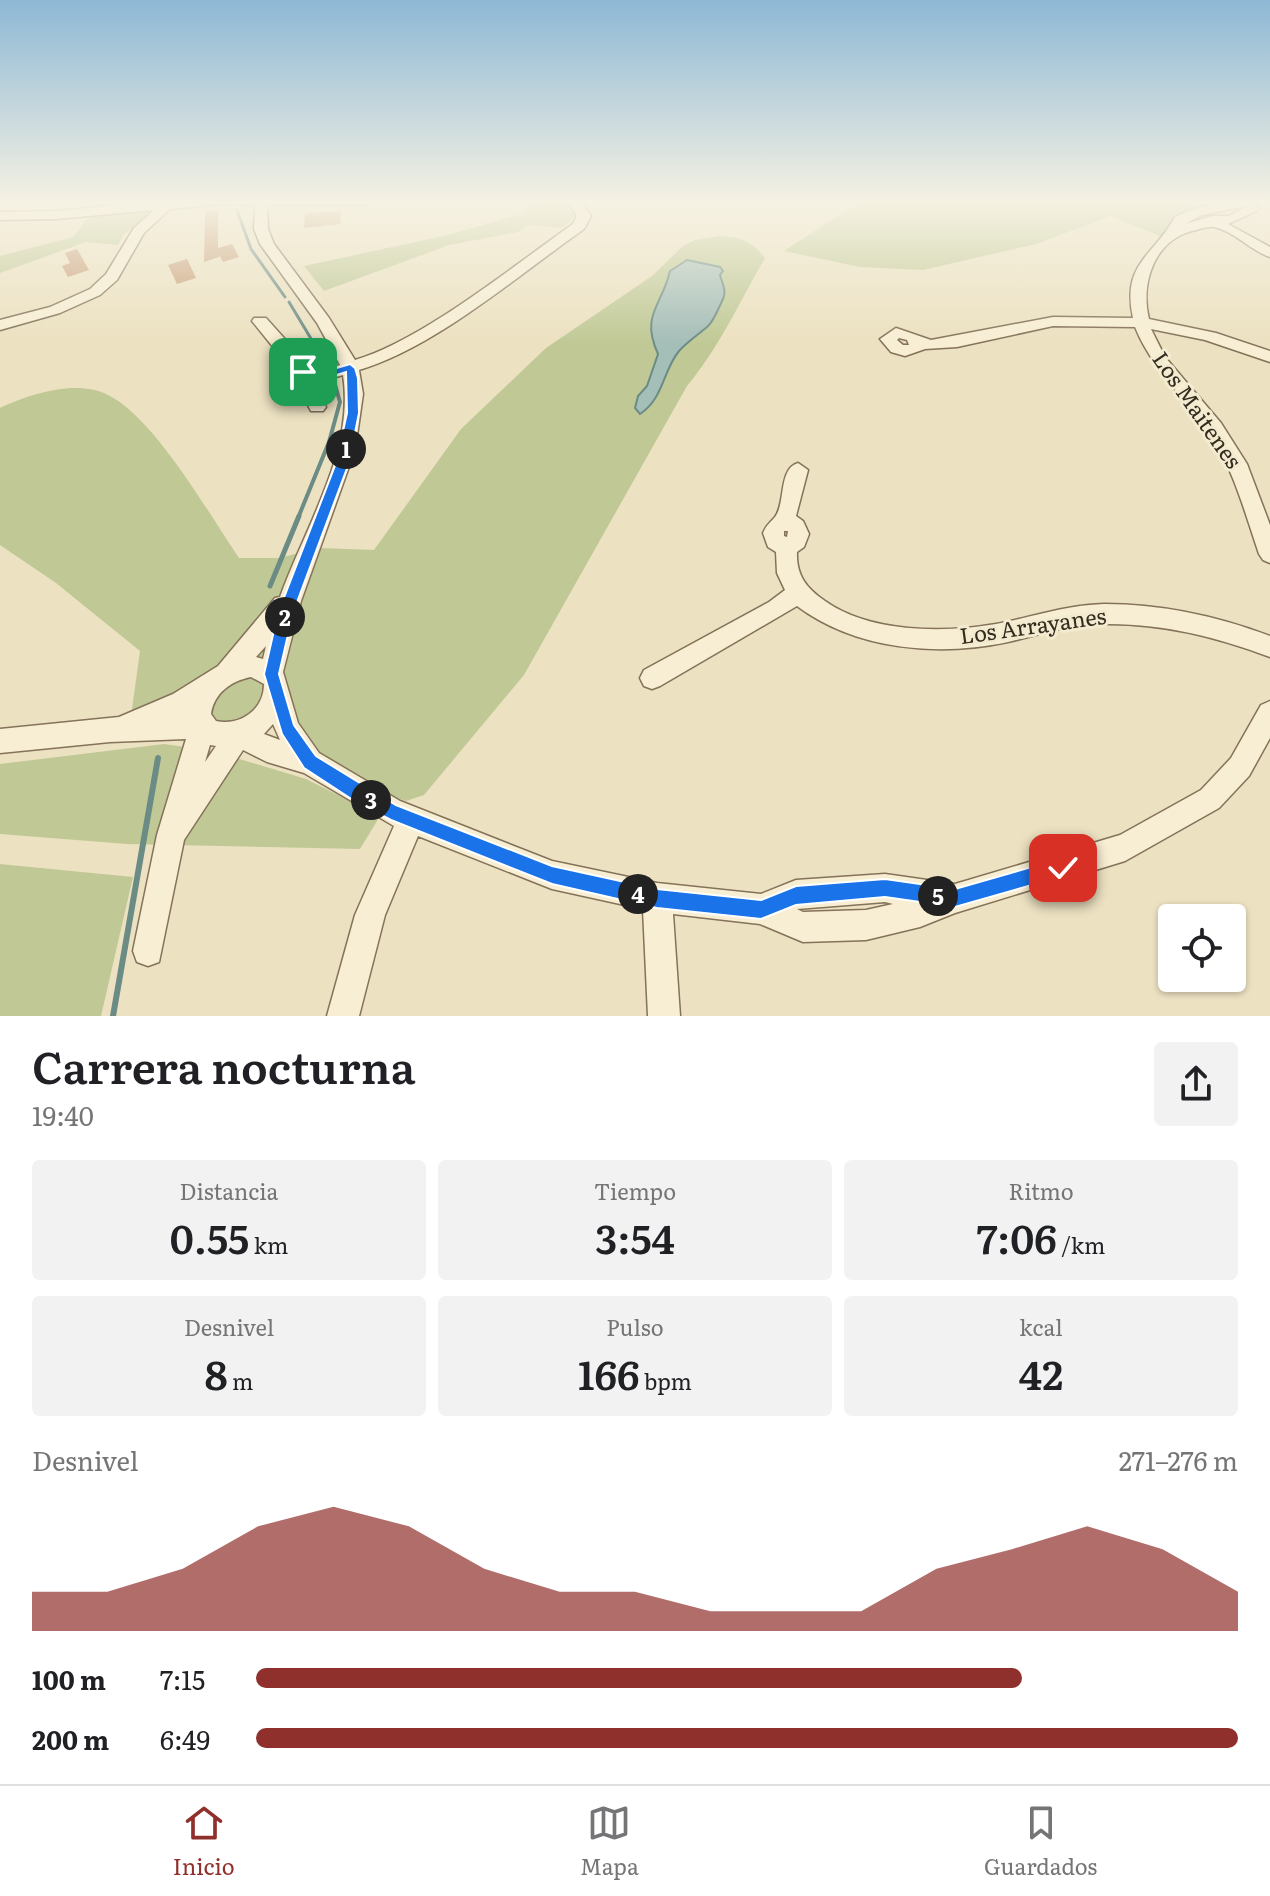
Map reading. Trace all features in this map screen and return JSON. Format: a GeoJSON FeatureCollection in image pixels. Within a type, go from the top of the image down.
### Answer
{"type":"FeatureCollection","features":[{"type":"Feature","properties":{"kind":"street"},"geometry":{"type":"LineString","coordinates":[[0,325],[55,310],[95,292],[112,277],[129,248]]}},
{"type":"Feature","properties":{"kind":"street"},"geometry":{"type":"LineString","coordinates":[[171,835],[239,734],[261,721],[273,706],[274,682],[293,592],[343,463],[353,413],[353,378],[348,364],[270,248]]}},
{"type":"Feature","properties":{"kind":"street"},"geometry":{"type":"LineString","coordinates":[[305,376],[377,359],[550,248]]}},
{"type":"Feature","properties":{"kind":"street","name":"Los Maitenes"},"geometry":{"type":"LineString","coordinates":[[1157,248],[1141,271],[1138,307],[1142,325],[1163,366],[1215,427],[1238,464],[1270,554]]}},
{"type":"Feature","properties":{"kind":"street"},"geometry":{"type":"LineString","coordinates":[[260,321],[286,348],[305,376],[317,407]]}},
{"type":"Feature","properties":{"kind":"street"},"geometry":{"type":"LineString","coordinates":[[918,344],[942,345],[1022,326],[1100,321],[1188,332],[1270,357]]}},
{"type":"Feature","properties":{"kind":"street"},"geometry":{"type":"LineString","coordinates":[[652,678],[777,609],[799,592],[791,582],[786,565],[786,534],[798,470]]}},
{"type":"Feature","properties":{"kind":"street"},"geometry":{"type":"LineString","coordinates":[[148,951],[171,835],[202,726],[199,705],[262,634],[293,592]]}},
{"type":"Feature","properties":{"kind":"street","name":"Los Arrayanes"},"geometry":{"type":"LineString","coordinates":[[799,592],[825,614],[853,625],[870,631],[924,638],[976,637],[1099,614],[1147,615],[1251,638],[1270,647]]}},
{"type":"Feature","properties":{"kind":"street","name":"Los Arrayanes"},"geometry":{"type":"LineString","coordinates":[[1230,635],[1270,660]]}},
{"type":"Feature","properties":{"kind":"street"},"geometry":{"type":"LineString","coordinates":[[110,730],[153,715],[220,678],[251,666],[274,682],[287,729],[310,762]]}},
{"type":"Feature","properties":{"kind":"street"},"geometry":{"type":"LineString","coordinates":[[0,741],[110,730],[202,726],[217,735],[239,734],[267,749],[310,762],[362,796],[412,819],[552,875],[657,898],[761,909],[803,927],[866,925],[920,912],[955,898],[1125,847],[1210,799],[1230,778],[1261,733],[1270,713]]}},
{"type":"Feature","properties":{"kind":"street"},"geometry":{"type":"LineString","coordinates":[[343,1016],[360,940],[386,866],[412,819]]}},
{"type":"Feature","properties":{"kind":"street"},"geometry":{"type":"LineString","coordinates":[[657,898],[664,1016]]}},
{"type":"Feature","properties":{"kind":"green space"},"geometry":{"type":"Polygon","coordinates":[[[29,248],[68,248],[0,273],[0,256],[29,248]]]}},
{"type":"Feature","properties":{"kind":"green space"},"geometry":{"type":"Polygon","coordinates":[[[386,248],[440,248],[324,291],[304,266],[386,248]]]}},
{"type":"Feature","properties":{"kind":"green space"},"geometry":{"type":"Polygon","coordinates":[[[681,248],[755,248],[765,258],[719,340],[687,386],[524,675],[424,795],[406,801],[379,792],[315,751],[291,718],[265,663],[131,716],[140,651],[56,583],[0,545],[0,408],[54,390],[82,388],[108,395],[144,424],[180,468],[239,558],[279,558],[319,548],[374,550],[461,429],[546,348],[652,276],[681,248]]]}},
{"type":"Feature","properties":{"kind":"green space"},"geometry":{"type":"Polygon","coordinates":[[[788,248],[1017,248],[923,270],[860,267],[784,251],[788,248]]]}},
{"type":"Feature","properties":{"kind":"green space"},"geometry":{"type":"Polygon","coordinates":[[[265,674],[272,699],[223,732],[203,706],[223,679],[265,674]]]}},
{"type":"Feature","properties":{"kind":"green space"},"geometry":{"type":"Polygon","coordinates":[[[164,744],[213,751],[306,779],[380,816],[360,849],[127,844],[0,834],[0,764],[164,744]]]}},
{"type":"Feature","properties":{"kind":"green space"},"geometry":{"type":"Polygon","coordinates":[[[0,864],[133,877],[101,1016],[0,1016],[0,864]]]}},
{"type":"Feature","properties":{"kind":"water"},"geometry":{"type":"Polygon","coordinates":[[[687,260],[720,267],[723,271],[720,275],[724,296],[710,324],[679,351],[659,392],[640,414],[635,408],[638,396],[647,386],[658,354],[651,330],[654,311],[670,271],[687,260]]]}},
{"type":"Feature","properties":{"kind":"building"},"geometry":{"type":"Polygon","coordinates":[[[204,248],[234,248],[239,257],[223,262],[219,255],[204,262],[204,248]]]}},
{"type":"Feature","properties":{"kind":"building"},"geometry":{"type":"Polygon","coordinates":[[[77,249],[89,270],[68,277],[62,266],[70,263],[65,253],[77,249]]]}},
{"type":"Feature","properties":{"kind":"building"},"geometry":{"type":"Polygon","coordinates":[[[187,259],[196,278],[177,284],[168,265],[187,259]]]}},
{"type":"Feature","properties":{"kind":"waterway"},"geometry":{"type":"LineString","coordinates":[[251,248],[285,297]]}},
{"type":"Feature","properties":{"kind":"waterway"},"geometry":{"type":"LineString","coordinates":[[289,302],[313,342]]}},
{"type":"Feature","properties":{"kind":"waterway"},"geometry":{"type":"LineString","coordinates":[[312,340],[320,353]]}},
{"type":"Feature","properties":{"kind":"waterway"},"geometry":{"type":"LineString","coordinates":[[298,518],[329,442],[340,402],[334,381]]}},
{"type":"Feature","properties":{"kind":"waterway"},"geometry":{"type":"LineString","coordinates":[[270,586],[299,516]]}},
{"type":"Feature","properties":{"kind":"waterway"},"geometry":{"type":"LineString","coordinates":[[113,1016],[158,758]]}},
{"type":"Feature","properties":{"kind":"route"},"geometry":{"type":"LineString","coordinates":[[303,372],[307,380],[350,368],[353,413],[343,463],[285,613],[271,674],[276,681],[287,729],[310,762],[362,796],[391,811],[552,875],[657,898],[761,909],[796,895],[885,888],[955,898],[1063,868]]}}]}
